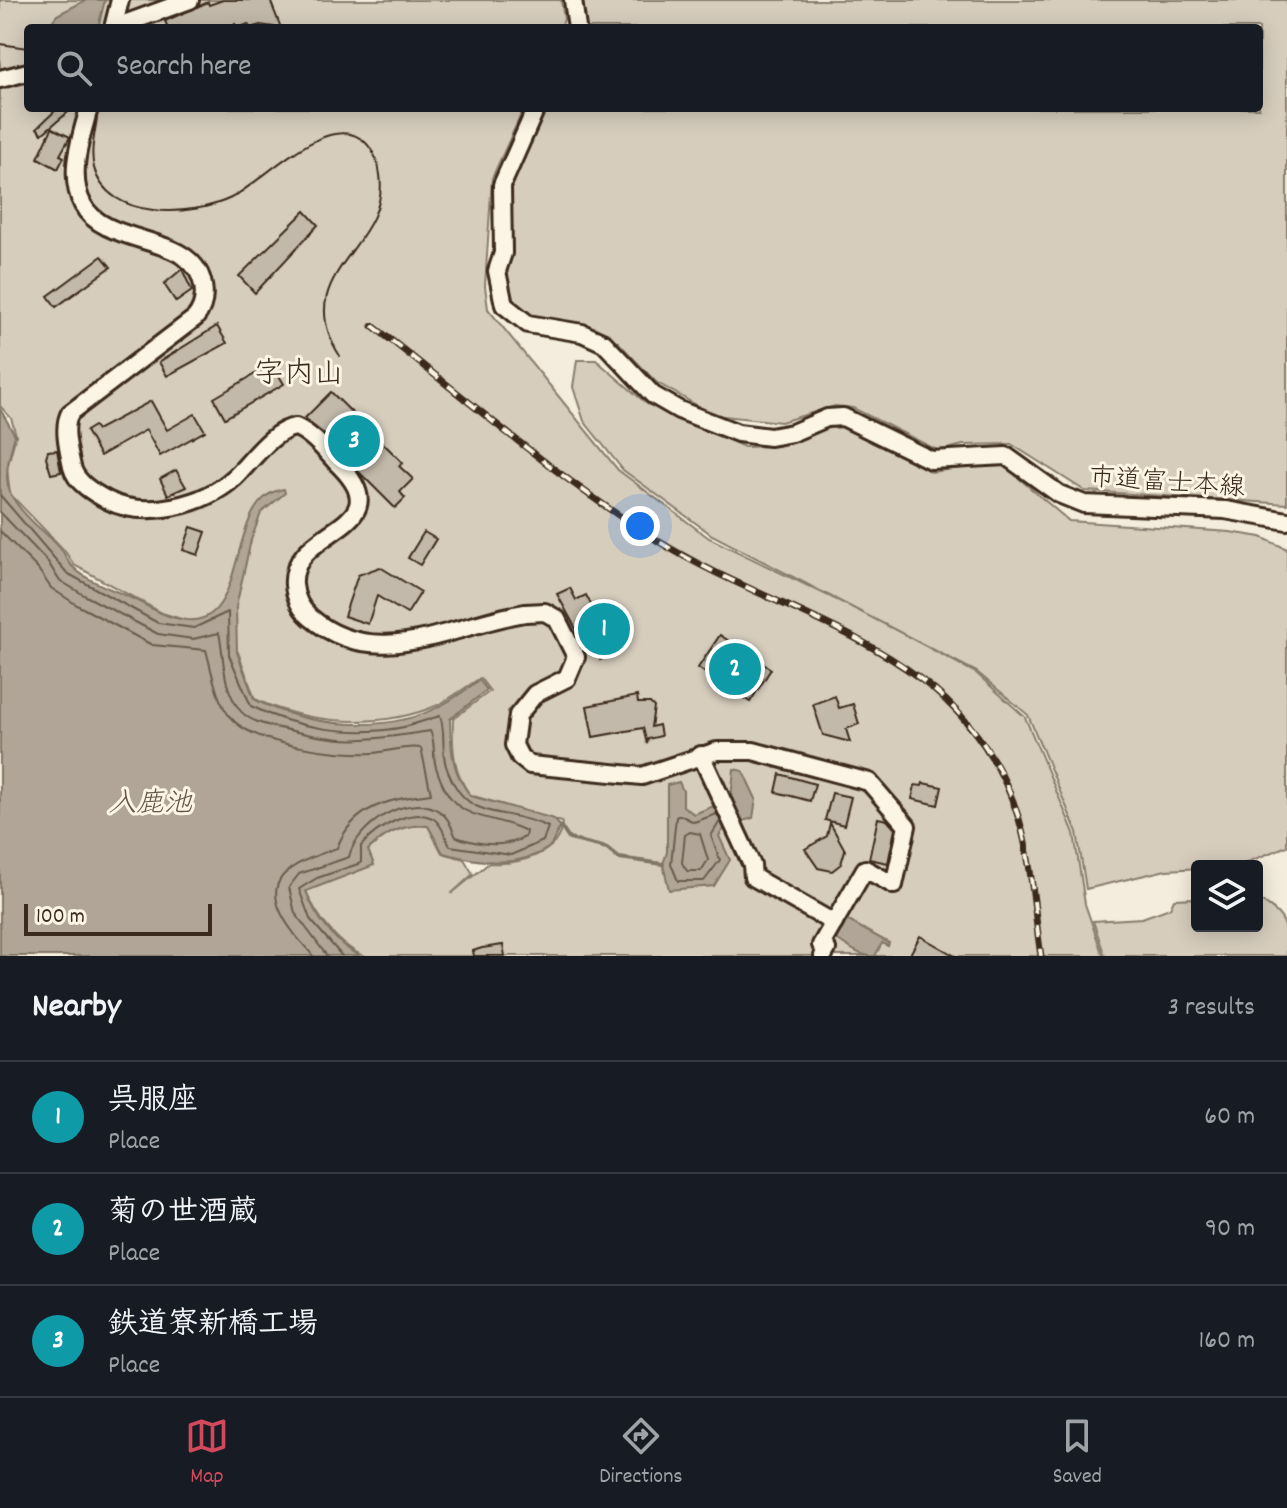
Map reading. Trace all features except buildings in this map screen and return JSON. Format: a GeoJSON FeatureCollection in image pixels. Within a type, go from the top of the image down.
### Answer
{"type":"FeatureCollection","features":[{"type":"Feature","properties":{"kind":"street"},"geometry":{"type":"LineString","coordinates":[[114,24],[120,0]]}},
{"type":"Feature","properties":{"kind":"street"},"geometry":{"type":"LineString","coordinates":[[123,24],[190,0]]}},
{"type":"Feature","properties":{"kind":"street"},"geometry":{"type":"LineString","coordinates":[[573,0],[576,24]]}},
{"type":"Feature","properties":{"kind":"street"},"geometry":{"type":"LineString","coordinates":[[0,79],[24,73]]}},
{"type":"Feature","properties":{"kind":"street"},"geometry":{"type":"LineString","coordinates":[[88,112],[77,166],[78,192],[89,214],[129,236],[187,258],[203,284],[204,302],[195,318],[70,413],[66,424],[73,471],[78,480],[121,506],[148,509],[176,505],[222,487],[279,433],[296,427],[307,433],[357,485],[358,506],[338,529],[301,557],[294,585],[305,612],[338,633],[366,643],[396,645],[525,613],[548,613],[560,623],[575,652],[575,666],[567,678],[535,694],[518,715],[514,745],[524,762],[536,767],[642,776],[728,748],[753,751],[869,782],[902,817],[907,831],[894,885],[865,869],[821,945],[827,949],[823,956]]}},
{"type":"Feature","properties":{"kind":"street","name":"市道富士本線"},"geometry":{"type":"LineString","coordinates":[[534,112],[502,185],[503,253],[497,271],[504,305],[528,324],[582,333],[604,343],[653,395],[679,410],[738,433],[759,437],[782,436],[819,420],[843,417],[931,460],[1006,456],[1059,494],[1084,504],[1225,510],[1287,521]]}},
{"type":"Feature","properties":{"kind":"street"},"geometry":{"type":"LineString","coordinates":[[331,549],[338,529]]}},
{"type":"Feature","properties":{"kind":"street"},"geometry":{"type":"LineString","coordinates":[[701,755],[752,865],[753,877],[834,923]]}},
{"type":"Feature","properties":{"kind":"shaded area"},"geometry":{"type":"Polygon","coordinates":[[[0,0],[561,0],[562,24],[24,24],[24,112],[522,112],[492,178],[485,286],[488,309],[618,470],[709,538],[868,615],[976,673],[1025,717],[1074,833],[1085,904],[1103,956],[363,956],[345,945],[322,920],[306,891],[374,865],[368,850],[387,835],[410,826],[428,826],[442,853],[464,859],[473,874],[451,894],[489,863],[536,856],[554,843],[560,833],[562,822],[470,795],[460,778],[455,759],[453,719],[490,691],[480,678],[438,705],[417,713],[370,721],[322,719],[276,708],[255,699],[238,652],[217,630],[162,613],[74,565],[64,550],[10,494],[7,468],[16,435],[11,418],[0,406],[0,0]]]}},
{"type":"Feature","properties":{"kind":"shaded area"},"geometry":{"type":"Polygon","coordinates":[[[580,0],[1287,0],[1287,504],[1085,491],[1011,444],[963,445],[939,451],[853,408],[835,406],[781,422],[714,415],[656,382],[618,342],[594,329],[541,321],[507,301],[502,271],[509,254],[511,222],[508,183],[541,112],[1263,112],[1263,24],[584,24],[580,0]]]}},
{"type":"Feature","properties":{"kind":"shaded area"},"geometry":{"type":"Polygon","coordinates":[[[577,360],[596,360],[647,404],[744,447],[779,446],[830,427],[850,427],[931,472],[1001,463],[1069,521],[1230,532],[1261,537],[1287,549],[1287,846],[1253,860],[1191,860],[1191,869],[1166,870],[1086,889],[1077,832],[1028,715],[977,672],[712,535],[623,470],[584,421],[573,387],[577,360]]]}},
{"type":"Feature","properties":{"kind":"shaded area"},"geometry":{"type":"Polygon","coordinates":[[[1191,898],[1191,932],[1263,932],[1263,903],[1283,922],[1287,956],[1105,956],[1093,921],[1142,918],[1170,908],[1174,899],[1191,898]]]}},
{"type":"Feature","properties":{"kind":"water"},"geometry":{"type":"Polygon","coordinates":[[[86,0],[105,0],[99,24],[50,24],[57,15],[86,0]]]}},
{"type":"Feature","properties":{"kind":"water","name":"入鹿池"},"geometry":{"type":"Polygon","coordinates":[[[0,409],[15,435],[8,464],[8,485],[11,495],[25,514],[80,573],[181,620],[206,617],[222,601],[249,521],[263,499],[284,489],[285,493],[261,513],[251,540],[236,607],[237,652],[254,699],[298,716],[348,724],[373,724],[421,715],[479,680],[487,690],[450,719],[452,750],[459,778],[471,796],[554,819],[561,827],[550,846],[523,859],[497,862],[443,853],[428,826],[410,826],[387,835],[368,850],[374,865],[306,891],[327,929],[360,956],[0,956],[0,409]]]}},
{"type":"Feature","properties":{"kind":"water"},"geometry":{"type":"Polygon","coordinates":[[[734,769],[743,771],[756,799],[753,818],[726,826],[719,836],[730,860],[714,886],[669,890],[663,864],[667,852],[667,785],[679,782],[683,791],[683,806],[694,814],[731,799],[734,769]]]}},
{"type":"Feature","properties":{"kind":"water"},"geometry":{"type":"Polygon","coordinates":[[[847,920],[889,943],[888,946],[882,943],[875,956],[850,948],[836,939],[847,920]]]}},
{"type":"Feature","properties":{"kind":"waterway"},"geometry":{"type":"LineString","coordinates":[[183,512],[210,504]]}},
{"type":"Feature","properties":{"kind":"waterway"},"geometry":{"type":"LineString","coordinates":[[561,827],[569,839],[607,848],[619,858],[663,864]]}},
{"type":"Feature","properties":{"kind":"tram line"},"geometry":{"type":"LineString","coordinates":[[0,44],[24,47]]}},
{"type":"Feature","properties":{"kind":"tram line"},"geometry":{"type":"LineString","coordinates":[[97,112],[93,160],[102,185],[116,198],[153,210],[195,209],[231,198],[297,151],[334,134],[351,134],[366,143],[379,166],[379,200],[371,222],[332,282],[325,303],[327,327],[340,356]]}},
{"type":"Feature","properties":{"kind":"railway"},"geometry":{"type":"LineString","coordinates":[[373,326],[548,464],[621,517],[710,570],[869,646],[917,676],[959,713],[994,760],[1019,819],[1030,870],[1041,956]]}},
{"type":"Feature","properties":{"kind":"place","name":"鉄道寮新橋工場"},"geometry":{"type":"Point","coordinates":[354,441]}},
{"type":"Feature","properties":{"kind":"place","name":"呉服座"},"geometry":{"type":"Point","coordinates":[604,629]}},
{"type":"Feature","properties":{"kind":"place","name":"菊の世酒蔵"},"geometry":{"type":"Point","coordinates":[735,669]}},
{"type":"Feature","properties":{"kind":"district","name":"字内山"},"geometry":{"type":"Point","coordinates":[299,376]}}]}
